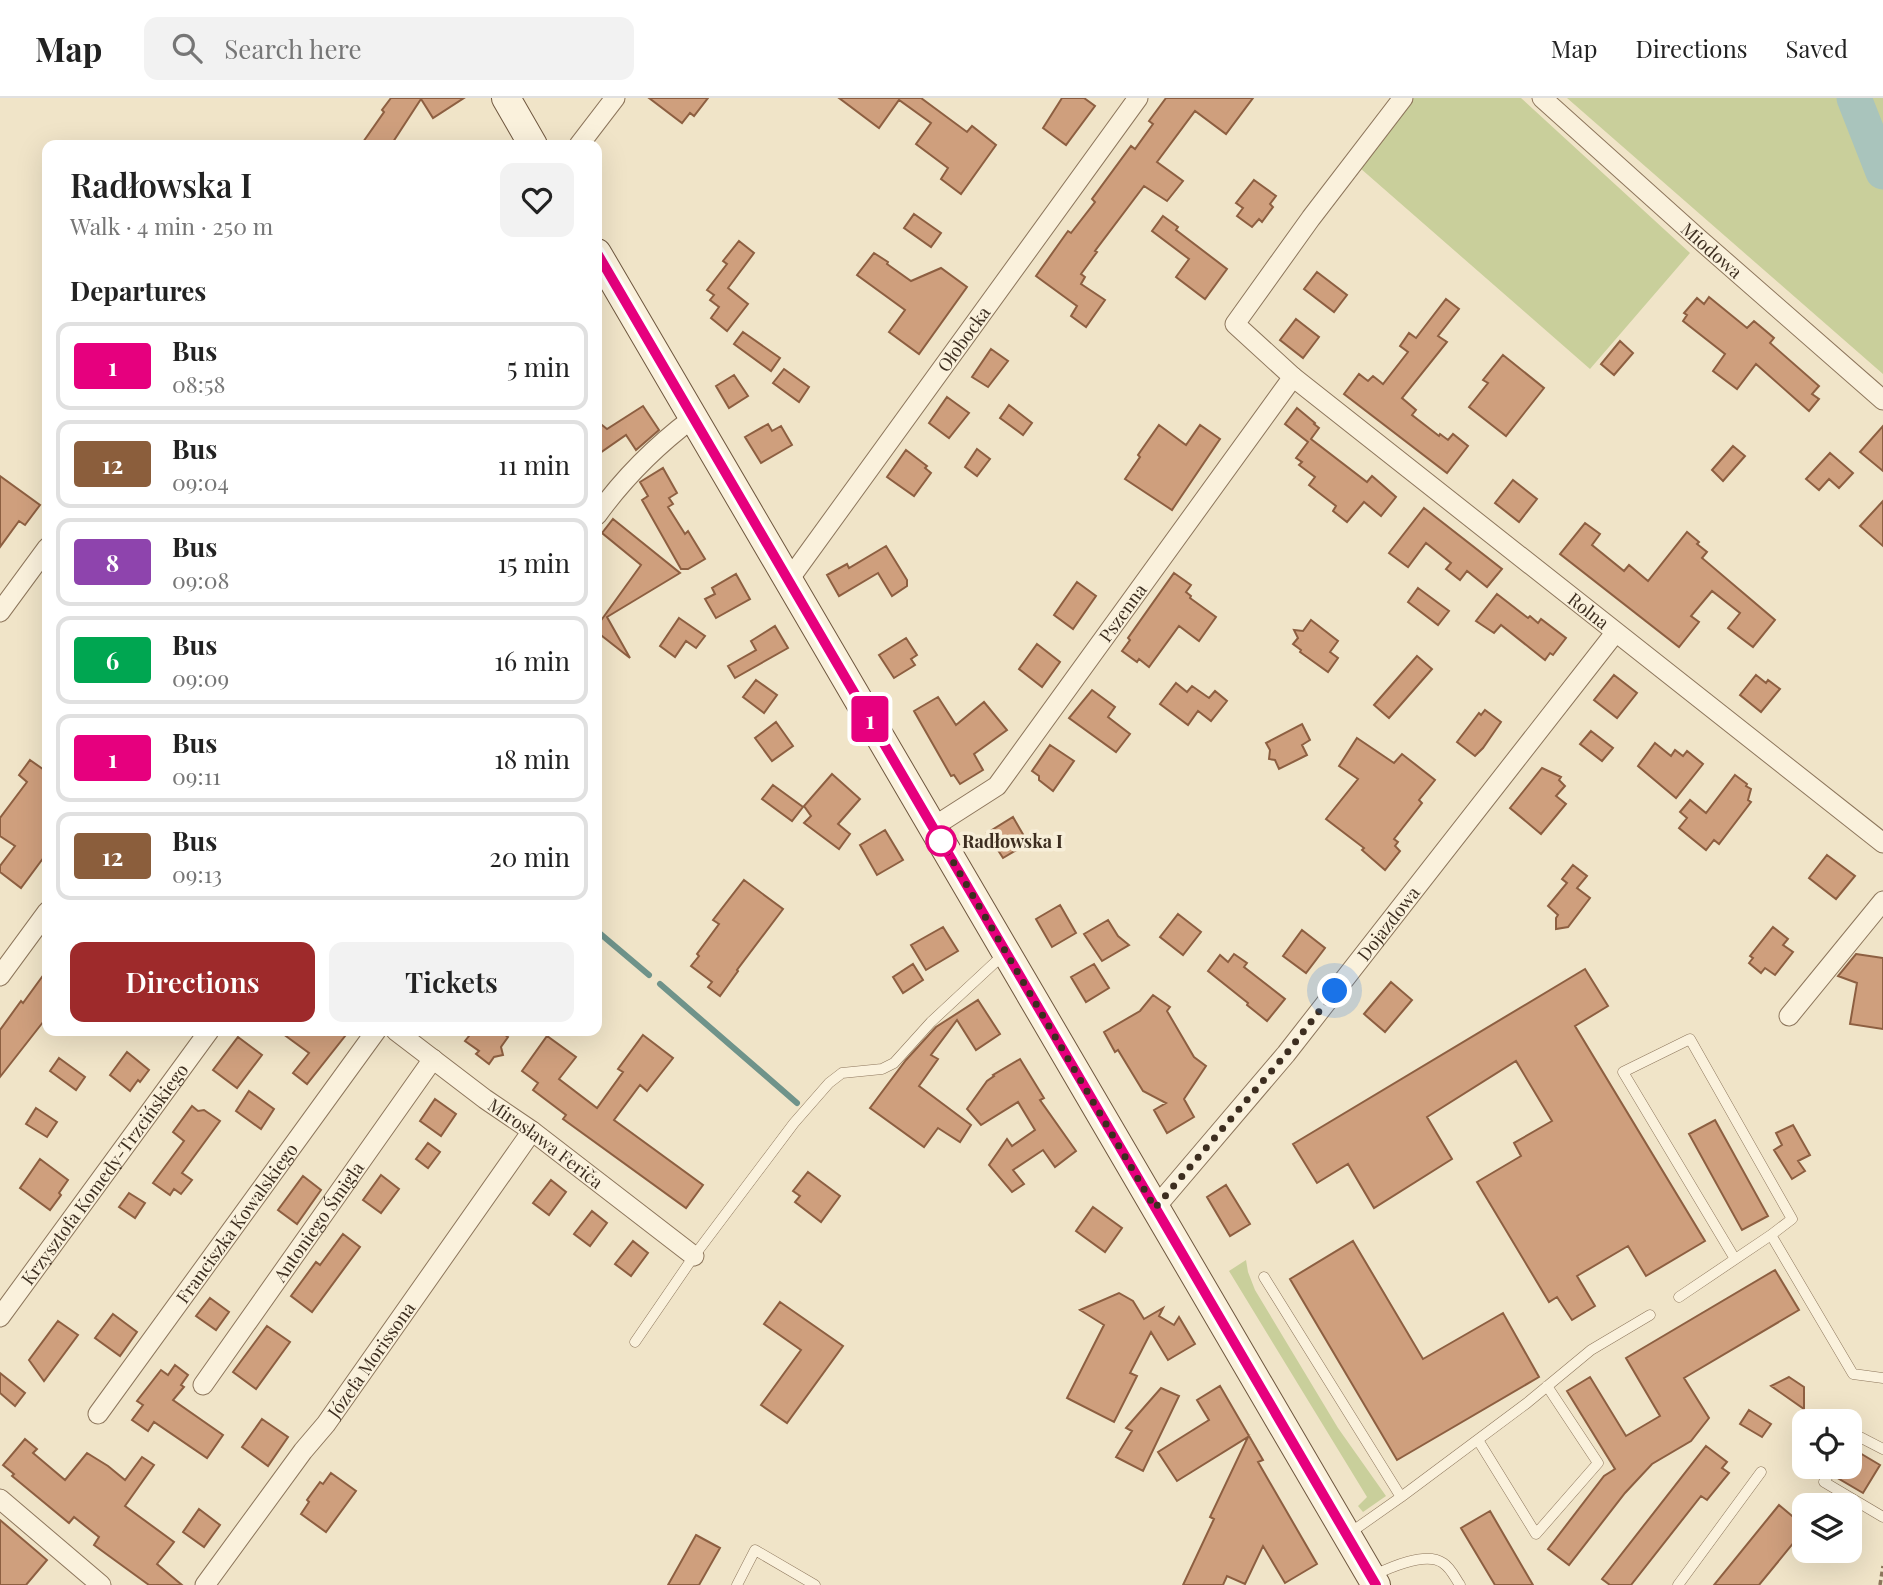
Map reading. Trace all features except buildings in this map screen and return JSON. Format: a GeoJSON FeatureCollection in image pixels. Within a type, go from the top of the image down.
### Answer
{"type":"FeatureCollection","features":[{"type":"Feature","properties":{"kind":"street"},"geometry":{"type":"LineString","coordinates":[[506,98],[530,140]]}},
{"type":"Feature","properties":{"kind":"street"},"geometry":{"type":"LineString","coordinates":[[583,140],[615,98]]}},
{"type":"Feature","properties":{"kind":"street","name":"Ołobocka"},"geometry":{"type":"LineString","coordinates":[[788,580],[1138,98]]}},
{"type":"Feature","properties":{"kind":"street","name":"Rolna"},"geometry":{"type":"LineString","coordinates":[[1404,98],[1311,218],[1235,324],[1293,377],[1883,843]]}},
{"type":"Feature","properties":{"kind":"street","name":"Miodowa"},"geometry":{"type":"LineString","coordinates":[[1542,98],[1883,400]]}},
{"type":"Feature","properties":{"kind":"street"},"geometry":{"type":"LineString","coordinates":[[602,262],[1374,1581]]}},
{"type":"Feature","properties":{"kind":"street","name":"Pszenna"},"geometry":{"type":"LineString","coordinates":[[933,827],[997,786],[1293,377]]}},
{"type":"Feature","properties":{"kind":"street"},"geometry":{"type":"LineString","coordinates":[[602,508],[616,490],[677,430],[693,418]]}},
{"type":"Feature","properties":{"kind":"street"},"geometry":{"type":"LineString","coordinates":[[0,612],[42,555]]}},
{"type":"Feature","properties":{"kind":"street","name":"Dojazdowa"},"geometry":{"type":"LineString","coordinates":[[1155,1208],[1286,1054],[1615,633]]}},
{"type":"Feature","properties":{"kind":"street"},"geometry":{"type":"LineString","coordinates":[[1789,1016],[1883,901]]}},
{"type":"Feature","properties":{"kind":"street"},"geometry":{"type":"LineString","coordinates":[[0,976],[42,919]]}},
{"type":"Feature","properties":{"kind":"street","name":"Krzysztofa Komedy-Trzcińskiego"},"geometry":{"type":"LineString","coordinates":[[0,1317],[205,1036]]}},
{"type":"Feature","properties":{"kind":"street","name":"Franciszka Kowalskiego"},"geometry":{"type":"LineString","coordinates":[[98,1414],[372,1036]]}},
{"type":"Feature","properties":{"kind":"street","name":"Mirosława Feriča"},"geometry":{"type":"LineString","coordinates":[[403,1036],[485,1099],[533,1131],[694,1256]]}},
{"type":"Feature","properties":{"kind":"street","name":"Antoniego Śmigla"},"geometry":{"type":"LineString","coordinates":[[203,1385],[433,1059]]}},
{"type":"Feature","properties":{"kind":"street","name":"Józefa Morissona"},"geometry":{"type":"LineString","coordinates":[[205,1585],[303,1451],[326,1424],[533,1131]]}},
{"type":"Feature","properties":{"kind":"street"},"geometry":{"type":"LineString","coordinates":[[0,1499],[101,1585]]}},
{"type":"Feature","properties":{"kind":"lane"},"geometry":{"type":"LineString","coordinates":[[635,1342],[694,1256],[794,1123],[830,1083],[842,1073],[882,1069],[894,1063],[930,1022],[1006,953]]}},
{"type":"Feature","properties":{"kind":"lane"},"geometry":{"type":"LineString","coordinates":[[1679,1297],[1771,1236],[1792,1219],[1690,1039],[1623,1072],[1735,1259]]}},
{"type":"Feature","properties":{"kind":"lane"},"geometry":{"type":"LineString","coordinates":[[1771,1236],[1853,1374],[1883,1378]]}},
{"type":"Feature","properties":{"kind":"lane"},"geometry":{"type":"LineString","coordinates":[[1264,1277],[1401,1497]]}},
{"type":"Feature","properties":{"kind":"lane"},"geometry":{"type":"LineString","coordinates":[[1347,1535],[1478,1440],[1591,1350],[1650,1315]]}},
{"type":"Feature","properties":{"kind":"lane"},"geometry":{"type":"LineString","coordinates":[[1478,1440],[1536,1534],[1598,1463],[1547,1386]]}},
{"type":"Feature","properties":{"kind":"lane"},"geometry":{"type":"LineString","coordinates":[[1862,1438],[1883,1449]]}},
{"type":"Feature","properties":{"kind":"lane"},"geometry":{"type":"LineString","coordinates":[[1678,1585],[1761,1472]]}},
{"type":"Feature","properties":{"kind":"lane"},"geometry":{"type":"LineString","coordinates":[[1826,1479],[1824,1482],[1883,1517]]}},
{"type":"Feature","properties":{"kind":"lane"},"geometry":{"type":"LineString","coordinates":[[737,1585],[755,1550],[815,1585]]}},
{"type":"Feature","properties":{"kind":"lane"},"geometry":{"type":"LineString","coordinates":[[1374,1581],[1396,1564],[1430,1558],[1447,1566],[1460,1585]]}},
{"type":"Feature","properties":{"kind":"path"},"geometry":{"type":"LineString","coordinates":[[1880,1585],[1883,1566]]}},
{"type":"Feature","properties":{"kind":"green space"},"geometry":{"type":"Polygon","coordinates":[[[1414,98],[1521,98],[1690,253],[1590,369],[1360,168],[1414,98]]]}},
{"type":"Feature","properties":{"kind":"green space"},"geometry":{"type":"Polygon","coordinates":[[[1567,98],[1883,98],[1883,374],[1567,98]]]}},
{"type":"Feature","properties":{"kind":"green space"},"geometry":{"type":"Polygon","coordinates":[[[1246,1260],[1255,1290],[1338,1428],[1386,1496],[1363,1512],[1358,1506],[1367,1497],[1229,1271],[1246,1260]]]}},
{"type":"Feature","properties":{"kind":"waterway"},"geometry":{"type":"LineString","coordinates":[[1854,98],[1883,172]]}},
{"type":"Feature","properties":{"kind":"waterway"},"geometry":{"type":"LineString","coordinates":[[602,935],[649,975]]}},
{"type":"Feature","properties":{"kind":"waterway"},"geometry":{"type":"LineString","coordinates":[[660,984],[797,1103]]}},
{"type":"Feature","properties":{"kind":"bus line","name":"1"},"geometry":{"type":"LineString","coordinates":[[602,262],[1376,1585]]}},
{"type":"Feature","properties":{"kind":"place","name":"Radłowska I"},"geometry":{"type":"Point","coordinates":[941,841]}},
{"type":"Feature","properties":{"kind":"route"},"geometry":{"type":"LineString","coordinates":[[941,841],[1155,1208],[1286,1054],[1335,991]]}}]}
